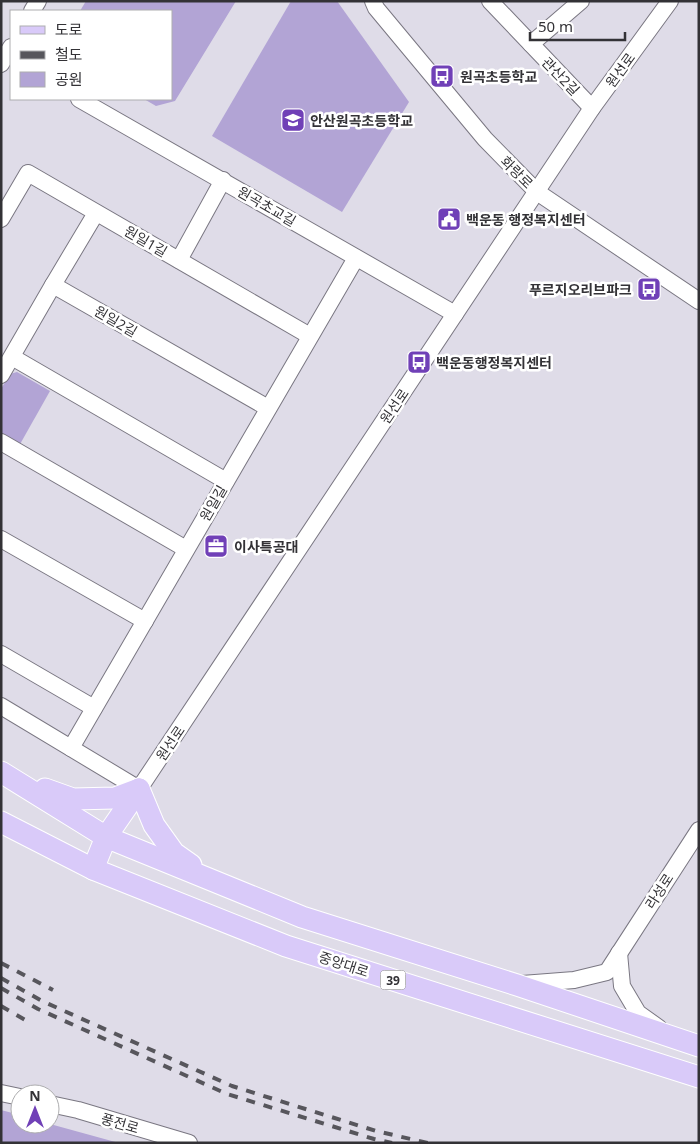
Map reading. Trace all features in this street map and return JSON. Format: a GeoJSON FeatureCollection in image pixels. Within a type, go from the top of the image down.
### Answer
{"type":"FeatureCollection","features":[{"type":"Feature","properties":{"kind":"main road"},"geometry":{"type":"LineString","coordinates":[[8,776],[74,799],[115,798],[139,789]]}},
{"type":"Feature","properties":{"kind":"main road","name":"39"},"geometry":{"type":"LineString","coordinates":[[8,776],[106,837],[302,916],[699,1046]]}},
{"type":"Feature","properties":{"kind":"main road"},"geometry":{"type":"LineString","coordinates":[[93,869],[106,837],[139,789]]}},
{"type":"Feature","properties":{"kind":"main road"},"geometry":{"type":"LineString","coordinates":[[139,789],[154,825],[174,853],[210,879]]}},
{"type":"Feature","properties":{"kind":"main road","name":"중앙대로"},"geometry":{"type":"LineString","coordinates":[[1,822],[93,869],[286,946],[699,1078]]}},
{"type":"Feature","properties":{"kind":"street","name":"화랑로"},"geometry":{"type":"LineString","coordinates":[[373,1],[376,8],[484,139],[537,192],[699,301]]}},
{"type":"Feature","properties":{"kind":"street","name":"관산2길"},"geometry":{"type":"LineString","coordinates":[[490,1],[592,108]]}},
{"type":"Feature","properties":{"kind":"street","name":"관산2길"},"geometry":{"type":"LineString","coordinates":[[531,44],[581,1]]}},
{"type":"Feature","properties":{"kind":"street","name":"원선로"},"geometry":{"type":"LineString","coordinates":[[139,789],[592,108],[670,1]]}},
{"type":"Feature","properties":{"kind":"street","name":"원곡초교길"},"geometry":{"type":"LineString","coordinates":[[82,100],[455,314]]}},
{"type":"Feature","properties":{"kind":"street","name":"원일1길"},"geometry":{"type":"LineString","coordinates":[[1,219],[28,173],[310,336]]}},
{"type":"Feature","properties":{"kind":"street"},"geometry":{"type":"LineString","coordinates":[[179,260],[223,180]]}},
{"type":"Feature","properties":{"kind":"street"},"geometry":{"type":"LineString","coordinates":[[1,375],[96,213]]}},
{"type":"Feature","properties":{"kind":"street","name":"원일길"},"geometry":{"type":"LineString","coordinates":[[71,748],[356,258]]}},
{"type":"Feature","properties":{"kind":"street","name":"원일2길"},"geometry":{"type":"LineString","coordinates":[[53,285],[268,408]]}},
{"type":"Feature","properties":{"kind":"street"},"geometry":{"type":"LineString","coordinates":[[12,357],[226,481]]}},
{"type":"Feature","properties":{"kind":"street"},"geometry":{"type":"LineString","coordinates":[[1,442],[186,549]]}},
{"type":"Feature","properties":{"kind":"street"},"geometry":{"type":"LineString","coordinates":[[1,539],[145,621]]}},
{"type":"Feature","properties":{"kind":"street"},"geometry":{"type":"LineString","coordinates":[[1,654],[94,708]]}},
{"type":"Feature","properties":{"kind":"street"},"geometry":{"type":"LineString","coordinates":[[1,706],[139,789]]}},
{"type":"Feature","properties":{"kind":"street","name":"라성로"},"geometry":{"type":"LineString","coordinates":[[517,985],[574,980],[607,972],[699,830]]}},
{"type":"Feature","properties":{"kind":"street"},"geometry":{"type":"LineString","coordinates":[[619,953],[622,986],[638,1013],[670,1036]]}},
{"type":"Feature","properties":{"kind":"street","name":"풍전로"},"geometry":{"type":"LineString","coordinates":[[60,1106],[189,1143]]}},
{"type":"Feature","properties":{"kind":"green space"},"geometry":{"type":"Polygon","coordinates":[[[86,1],[236,1],[175,101],[156,106],[146,100],[172,100],[172,10],[81,10],[86,1]]]}},
{"type":"Feature","properties":{"kind":"green space"},"geometry":{"type":"Polygon","coordinates":[[[291,1],[337,1],[409,102],[342,212],[212,136],[291,1]]]}},
{"type":"Feature","properties":{"kind":"green space"},"geometry":{"type":"Polygon","coordinates":[[[17,372],[50,391],[19,446],[1,437],[1,389],[10,374],[17,372]]]}},
{"type":"Feature","properties":{"kind":"green space"},"geometry":{"type":"Polygon","coordinates":[[[1,1110],[10,1112],[10,1134],[60,1134],[60,1127],[119,1143],[1,1143],[1,1110]]]}},
{"type":"Feature","properties":{"kind":"railway"},"geometry":{"type":"LineString","coordinates":[[1,963],[53,990]]}},
{"type":"Feature","properties":{"kind":"railway"},"geometry":{"type":"LineString","coordinates":[[1,978],[42,1001],[232,1086],[376,1131],[428,1143]]}},
{"type":"Feature","properties":{"kind":"railway"},"geometry":{"type":"LineString","coordinates":[[1,988],[38,1009],[227,1094],[392,1143]]}},
{"type":"Feature","properties":{"kind":"railway"},"geometry":{"type":"LineString","coordinates":[[1,1006],[32,1024]]}},
{"type":"Feature","properties":{"kind":"place","name":"원곡초등학교"},"geometry":{"type":"Point","coordinates":[442,76]}},
{"type":"Feature","properties":{"kind":"place","name":"안산원곡초등학교"},"geometry":{"type":"Point","coordinates":[293,120]}},
{"type":"Feature","properties":{"kind":"place","name":"백운동 행정복지센터"},"geometry":{"type":"Point","coordinates":[449,219]}},
{"type":"Feature","properties":{"kind":"place","name":"푸르지오리브파크"},"geometry":{"type":"Point","coordinates":[649,289]}},
{"type":"Feature","properties":{"kind":"place","name":"백운동행정복지센터"},"geometry":{"type":"Point","coordinates":[419,362]}},
{"type":"Feature","properties":{"kind":"place","name":"이사특공대"},"geometry":{"type":"Point","coordinates":[216,546]}}]}
